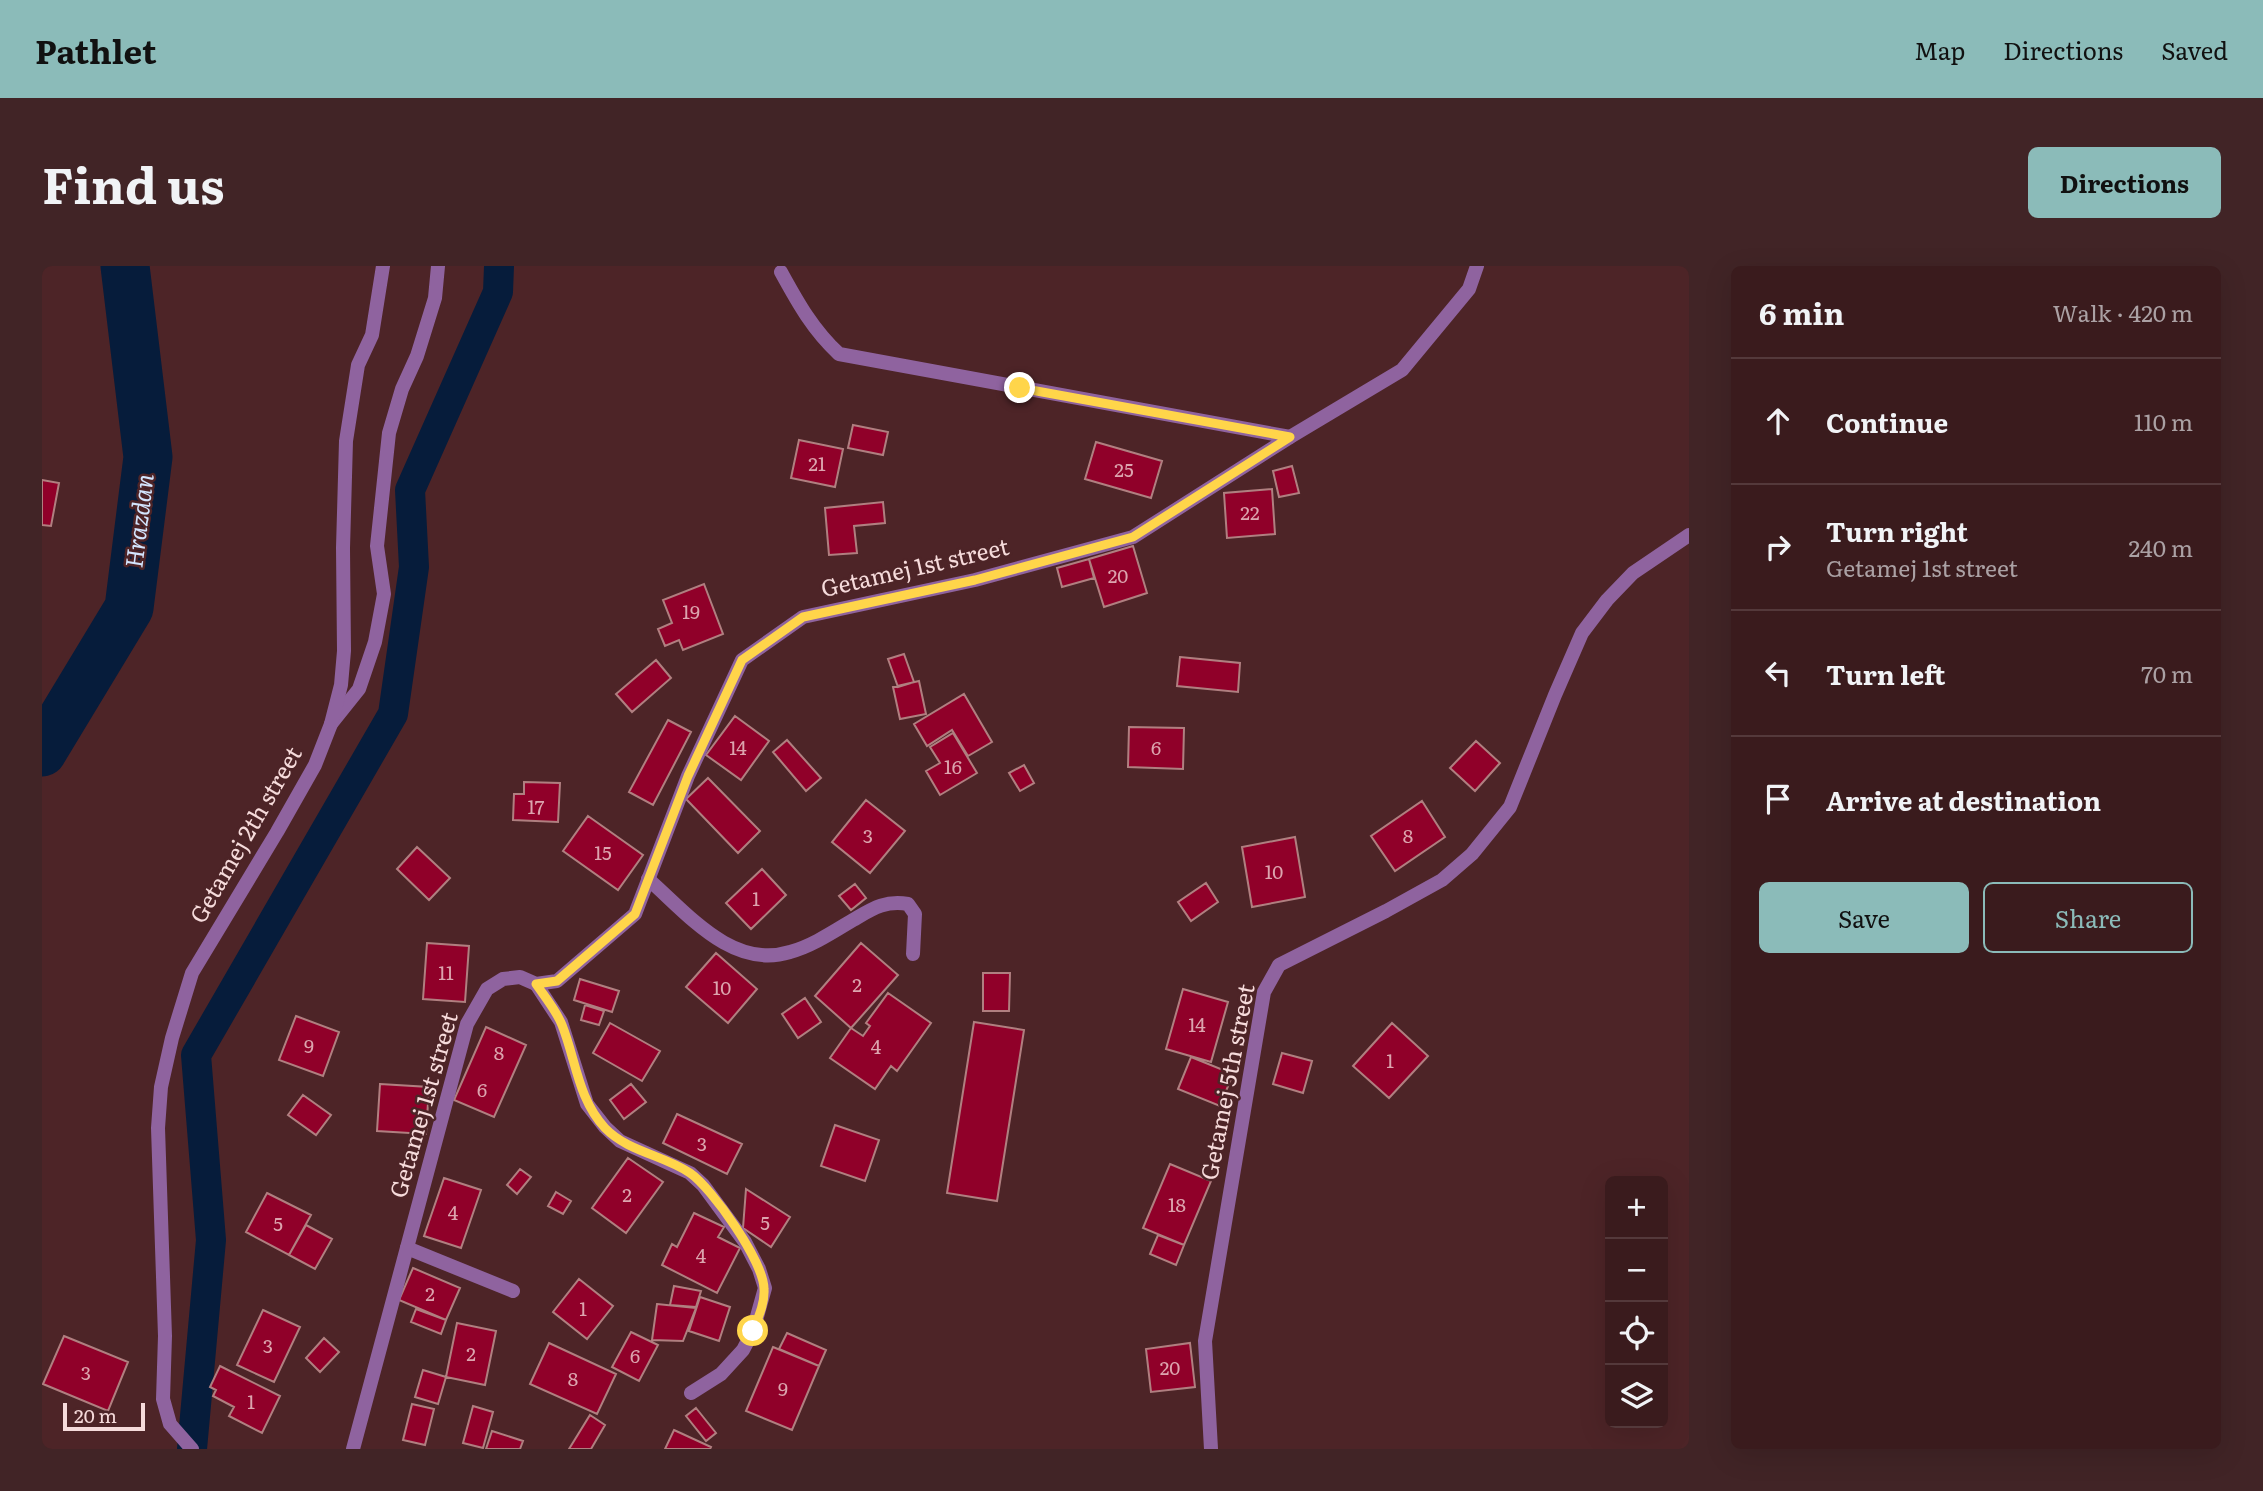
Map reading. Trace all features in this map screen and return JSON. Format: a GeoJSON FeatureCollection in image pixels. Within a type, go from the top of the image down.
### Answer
{"type":"FeatureCollection","features":[{"type":"Feature","properties":{"kind":"street","name":"Getamej 2th street"},"geometry":{"type":"LineString","coordinates":[[192,1449],[170,1424],[163,1399],[165,1336],[158,1128],[161,1087],[172,1038],[192,973],[309,776],[331,724],[341,685],[344,651],[346,440],[358,365],[372,335],[383,266]]}},
{"type":"Feature","properties":{"kind":"street"},"geometry":{"type":"LineString","coordinates":[[331,724],[359,690],[375,642],[384,594],[377,546],[389,433],[435,298],[438,266]]}},
{"type":"Feature","properties":{"kind":"street","name":"Getamej 1st street"},"geometry":{"type":"LineString","coordinates":[[353,1449],[467,1024],[487,989],[503,979],[520,977],[536,984],[557,981],[635,914],[688,776],[742,660],[803,617],[975,580],[1133,537],[1290,437],[1402,370],[1469,289],[1477,266]]}},
{"type":"Feature","properties":{"kind":"street"},"geometry":{"type":"LineString","coordinates":[[781,272],[804,315],[820,336],[839,354],[1290,437]]}},
{"type":"Feature","properties":{"kind":"street","name":"Getamej 5th street"},"geometry":{"type":"LineString","coordinates":[[1211,1449],[1205,1341],[1264,992],[1279,965],[1442,880],[1472,854],[1510,807],[1582,634],[1607,600],[1633,573],[1689,535]]}},
{"type":"Feature","properties":{"kind":"street"},"geometry":{"type":"LineString","coordinates":[[649,878],[694,920],[733,950],[757,956],[789,953],[837,930],[880,904],[894,901],[908,904],[915,914],[912,954]]}},
{"type":"Feature","properties":{"kind":"street"},"geometry":{"type":"LineString","coordinates":[[536,984],[561,1023],[587,1104],[605,1128],[620,1141],[690,1173],[703,1185],[745,1242],[759,1269],[765,1288],[753,1331],[743,1350],[721,1374],[691,1393]]}},
{"type":"Feature","properties":{"kind":"street"},"geometry":{"type":"LineString","coordinates":[[407,1248],[513,1292]]}},
{"type":"Feature","properties":{"kind":"building"},"geometry":{"type":"Polygon","coordinates":[[[853,425],[888,432],[883,455],[848,448],[853,425]]]}},
{"type":"Feature","properties":{"kind":"building"},"geometry":{"type":"Polygon","coordinates":[[[799,440],[843,449],[835,487],[791,478],[799,440]]]}},
{"type":"Feature","properties":{"kind":"building"},"geometry":{"type":"Polygon","coordinates":[[[1096,442],[1162,461],[1151,498],[1085,479],[1096,442]]]}},
{"type":"Feature","properties":{"kind":"building"},"geometry":{"type":"Polygon","coordinates":[[[1292,466],[1299,493],[1279,497],[1273,471],[1292,466]]]}},
{"type":"Feature","properties":{"kind":"building"},"geometry":{"type":"Polygon","coordinates":[[[42,480],[59,483],[51,526],[42,525],[42,480]]]}},
{"type":"Feature","properties":{"kind":"building"},"geometry":{"type":"Polygon","coordinates":[[[1272,489],[1275,534],[1227,538],[1224,493],[1272,489]]]}},
{"type":"Feature","properties":{"kind":"building"},"geometry":{"type":"Polygon","coordinates":[[[883,502],[885,523],[854,526],[857,553],[829,555],[825,508],[883,502]]]}},
{"type":"Feature","properties":{"kind":"building"},"geometry":{"type":"Polygon","coordinates":[[[1133,546],[1147,593],[1104,607],[1089,559],[1133,546]]]}},
{"type":"Feature","properties":{"kind":"building"},"geometry":{"type":"Polygon","coordinates":[[[1089,559],[1094,578],[1062,587],[1057,568],[1089,559]]]}},
{"type":"Feature","properties":{"kind":"building"},"geometry":{"type":"Polygon","coordinates":[[[704,584],[723,634],[683,650],[679,640],[665,646],[658,629],[672,623],[663,600],[704,584]]]}},
{"type":"Feature","properties":{"kind":"building"},"geometry":{"type":"Polygon","coordinates":[[[904,654],[914,682],[898,687],[888,659],[904,654]]]}},
{"type":"Feature","properties":{"kind":"building"},"geometry":{"type":"Polygon","coordinates":[[[1180,657],[1240,663],[1238,692],[1177,686],[1180,657]]]}},
{"type":"Feature","properties":{"kind":"building"},"geometry":{"type":"Polygon","coordinates":[[[656,660],[671,678],[632,712],[616,694],[656,660]]]}},
{"type":"Feature","properties":{"kind":"building"},"geometry":{"type":"Polygon","coordinates":[[[919,681],[926,714],[900,719],[893,687],[919,681]]]}},
{"type":"Feature","properties":{"kind":"building"},"geometry":{"type":"Polygon","coordinates":[[[964,694],[992,742],[968,756],[952,730],[927,746],[914,724],[964,694]]]}},
{"type":"Feature","properties":{"kind":"building"},"geometry":{"type":"Polygon","coordinates":[[[735,716],[769,741],[741,780],[706,755],[735,716]]]}},
{"type":"Feature","properties":{"kind":"building"},"geometry":{"type":"Polygon","coordinates":[[[668,720],[691,732],[653,805],[629,792],[668,720]]]}},
{"type":"Feature","properties":{"kind":"building"},"geometry":{"type":"Polygon","coordinates":[[[1129,727],[1184,728],[1183,769],[1128,767],[1129,727]]]}},
{"type":"Feature","properties":{"kind":"building"},"geometry":{"type":"Polygon","coordinates":[[[953,733],[977,773],[940,795],[926,771],[940,763],[930,747],[953,733]]]}},
{"type":"Feature","properties":{"kind":"building"},"geometry":{"type":"Polygon","coordinates":[[[787,740],[821,778],[806,791],[773,752],[787,740]]]}},
{"type":"Feature","properties":{"kind":"building"},"geometry":{"type":"Polygon","coordinates":[[[1476,741],[1500,763],[1475,791],[1450,768],[1476,741]]]}},
{"type":"Feature","properties":{"kind":"building"},"geometry":{"type":"Polygon","coordinates":[[[1024,765],[1034,783],[1020,791],[1009,773],[1024,765]]]}},
{"type":"Feature","properties":{"kind":"building"},"geometry":{"type":"Polygon","coordinates":[[[708,778],[760,831],[738,853],[686,799],[708,778]]]}},
{"type":"Feature","properties":{"kind":"building"},"geometry":{"type":"Polygon","coordinates":[[[524,782],[560,783],[558,822],[513,820],[514,794],[524,794],[524,782]]]}},
{"type":"Feature","properties":{"kind":"building"},"geometry":{"type":"Polygon","coordinates":[[[866,800],[905,831],[870,873],[832,842],[866,800]]]}},
{"type":"Feature","properties":{"kind":"building"},"geometry":{"type":"Polygon","coordinates":[[[1422,801],[1445,837],[1395,871],[1371,836],[1422,801]]]}},
{"type":"Feature","properties":{"kind":"building"},"geometry":{"type":"Polygon","coordinates":[[[588,816],[643,855],[618,890],[563,851],[588,816]]]}},
{"type":"Feature","properties":{"kind":"building"},"geometry":{"type":"Polygon","coordinates":[[[1295,837],[1305,897],[1252,907],[1242,847],[1295,837]]]}},
{"type":"Feature","properties":{"kind":"building"},"geometry":{"type":"Polygon","coordinates":[[[417,847],[450,878],[429,900],[397,869],[417,847]]]}},
{"type":"Feature","properties":{"kind":"building"},"geometry":{"type":"Polygon","coordinates":[[[762,869],[786,895],[751,929],[726,903],[762,869]]]}},
{"type":"Feature","properties":{"kind":"building"},"geometry":{"type":"Polygon","coordinates":[[[1206,883],[1218,902],[1191,921],[1178,902],[1206,883]]]}},
{"type":"Feature","properties":{"kind":"building"},"geometry":{"type":"Polygon","coordinates":[[[855,884],[866,898],[851,910],[839,896],[855,884]]]}},
{"type":"Feature","properties":{"kind":"building"},"geometry":{"type":"Polygon","coordinates":[[[427,943],[469,946],[465,1002],[423,999],[427,943]]]}},
{"type":"Feature","properties":{"kind":"building"},"geometry":{"type":"Polygon","coordinates":[[[861,943],[898,975],[851,1028],[815,996],[861,943]]]}},
{"type":"Feature","properties":{"kind":"building"},"geometry":{"type":"Polygon","coordinates":[[[716,953],[757,989],[728,1023],[686,987],[716,953]]]}},
{"type":"Feature","properties":{"kind":"building"},"geometry":{"type":"Polygon","coordinates":[[[983,973],[1010,973],[1009,1011],[983,1011],[983,973]]]}},
{"type":"Feature","properties":{"kind":"building"},"geometry":{"type":"Polygon","coordinates":[[[580,979],[619,991],[612,1012],[574,1000],[580,979]]]}},
{"type":"Feature","properties":{"kind":"building"},"geometry":{"type":"Polygon","coordinates":[[[1183,989],[1228,1002],[1211,1062],[1166,1049],[1183,989]]]}},
{"type":"Feature","properties":{"kind":"building"},"geometry":{"type":"Polygon","coordinates":[[[888,993],[931,1023],[897,1071],[891,1066],[875,1089],[830,1058],[851,1028],[863,1036],[870,1026],[866,1023],[888,993]]]}},
{"type":"Feature","properties":{"kind":"building"},"geometry":{"type":"Polygon","coordinates":[[[805,998],[821,1022],[798,1038],[782,1014],[805,998]]]}},
{"type":"Feature","properties":{"kind":"building"},"geometry":{"type":"Polygon","coordinates":[[[585,1005],[604,1011],[599,1025],[581,1020],[585,1005]]]}},
{"type":"Feature","properties":{"kind":"building"},"geometry":{"type":"Polygon","coordinates":[[[296,1016],[339,1032],[323,1076],[279,1060],[296,1016]]]}},
{"type":"Feature","properties":{"kind":"building"},"geometry":{"type":"Polygon","coordinates":[[[974,1022],[1024,1030],[997,1201],[947,1193],[974,1022]]]}},
{"type":"Feature","properties":{"kind":"building"},"geometry":{"type":"Polygon","coordinates":[[[610,1023],[660,1051],[642,1081],[593,1053],[610,1023]]]}},
{"type":"Feature","properties":{"kind":"building"},"geometry":{"type":"Polygon","coordinates":[[[1392,1023],[1428,1056],[1389,1098],[1353,1066],[1392,1023]]]}},
{"type":"Feature","properties":{"kind":"building"},"geometry":{"type":"Polygon","coordinates":[[[486,1027],[526,1045],[494,1117],[454,1100],[486,1027]]]}},
{"type":"Feature","properties":{"kind":"building"},"geometry":{"type":"Polygon","coordinates":[[[1282,1053],[1312,1061],[1303,1093],[1273,1084],[1282,1053]]]}},
{"type":"Feature","properties":{"kind":"building"},"geometry":{"type":"Polygon","coordinates":[[[1191,1057],[1233,1074],[1220,1106],[1178,1089],[1191,1057]]]}},
{"type":"Feature","properties":{"kind":"building"},"geometry":{"type":"Polygon","coordinates":[[[380,1084],[429,1087],[426,1134],[377,1131],[380,1084]]]}},
{"type":"Feature","properties":{"kind":"building"},"geometry":{"type":"Polygon","coordinates":[[[631,1084],[646,1102],[624,1119],[610,1100],[631,1084]]]}},
{"type":"Feature","properties":{"kind":"building"},"geometry":{"type":"Polygon","coordinates":[[[303,1095],[331,1115],[316,1135],[288,1115],[303,1095]]]}},
{"type":"Feature","properties":{"kind":"building"},"geometry":{"type":"Polygon","coordinates":[[[677,1114],[742,1144],[727,1174],[663,1143],[677,1114]]]}},
{"type":"Feature","properties":{"kind":"building"},"geometry":{"type":"Polygon","coordinates":[[[835,1125],[879,1140],[865,1181],[821,1166],[835,1125]]]}},
{"type":"Feature","properties":{"kind":"building"},"geometry":{"type":"Polygon","coordinates":[[[628,1158],[663,1182],[626,1233],[592,1208],[628,1158]]]}},
{"type":"Feature","properties":{"kind":"building"},"geometry":{"type":"Polygon","coordinates":[[[1170,1164],[1211,1181],[1184,1245],[1143,1228],[1170,1164]]]}},
{"type":"Feature","properties":{"kind":"building"},"geometry":{"type":"Polygon","coordinates":[[[520,1169],[531,1177],[517,1194],[507,1185],[520,1169]]]}},
{"type":"Feature","properties":{"kind":"building"},"geometry":{"type":"Polygon","coordinates":[[[444,1178],[481,1190],[461,1248],[424,1236],[444,1178]]]}},
{"type":"Feature","properties":{"kind":"building"},"geometry":{"type":"Polygon","coordinates":[[[746,1189],[790,1217],[771,1247],[743,1228],[746,1189]]]}},
{"type":"Feature","properties":{"kind":"building"},"geometry":{"type":"Polygon","coordinates":[[[556,1192],[571,1201],[563,1214],[548,1206],[556,1192]]]}},
{"type":"Feature","properties":{"kind":"building"},"geometry":{"type":"Polygon","coordinates":[[[267,1193],[311,1215],[289,1255],[246,1232],[267,1193]]]}},
{"type":"Feature","properties":{"kind":"building"},"geometry":{"type":"Polygon","coordinates":[[[694,1213],[724,1227],[718,1237],[740,1248],[717,1293],[662,1265],[672,1244],[677,1247],[694,1213]]]}},
{"type":"Feature","properties":{"kind":"building"},"geometry":{"type":"Polygon","coordinates":[[[306,1225],[332,1239],[315,1269],[289,1255],[306,1225]]]}},
{"type":"Feature","properties":{"kind":"building"},"geometry":{"type":"Polygon","coordinates":[[[1158,1235],[1184,1245],[1176,1265],[1150,1254],[1158,1235]]]}},
{"type":"Feature","properties":{"kind":"building"},"geometry":{"type":"Polygon","coordinates":[[[413,1268],[460,1288],[446,1320],[399,1300],[413,1268]]]}},
{"type":"Feature","properties":{"kind":"building"},"geometry":{"type":"Polygon","coordinates":[[[579,1279],[613,1306],[587,1339],[553,1312],[579,1279]]]}},
{"type":"Feature","properties":{"kind":"building"},"geometry":{"type":"Polygon","coordinates":[[[674,1286],[701,1291],[696,1307],[670,1305],[674,1286]]]}},
{"type":"Feature","properties":{"kind":"building"},"geometry":{"type":"Polygon","coordinates":[[[700,1297],[730,1307],[719,1341],[689,1331],[700,1297]]]}},
{"type":"Feature","properties":{"kind":"building"},"geometry":{"type":"Polygon","coordinates":[[[657,1304],[696,1308],[683,1341],[652,1340],[657,1304]]]}},
{"type":"Feature","properties":{"kind":"building"},"geometry":{"type":"Polygon","coordinates":[[[416,1309],[446,1320],[441,1334],[411,1322],[416,1309]]]}},
{"type":"Feature","properties":{"kind":"building"},"geometry":{"type":"Polygon","coordinates":[[[263,1310],[300,1327],[274,1382],[237,1365],[263,1310]]]}},
{"type":"Feature","properties":{"kind":"building"},"geometry":{"type":"Polygon","coordinates":[[[457,1323],[496,1331],[485,1385],[446,1377],[457,1323]]]}},
{"type":"Feature","properties":{"kind":"building"},"geometry":{"type":"Polygon","coordinates":[[[631,1332],[658,1345],[639,1381],[612,1367],[631,1332]]]}},
{"type":"Feature","properties":{"kind":"building"},"geometry":{"type":"Polygon","coordinates":[[[787,1333],[826,1350],[819,1366],[779,1349],[787,1333]]]}},
{"type":"Feature","properties":{"kind":"building"},"geometry":{"type":"Polygon","coordinates":[[[64,1336],[128,1362],[108,1411],[43,1384],[64,1336]]]}},
{"type":"Feature","properties":{"kind":"building"},"geometry":{"type":"Polygon","coordinates":[[[324,1338],[339,1352],[320,1372],[306,1358],[324,1338]]]}},
{"type":"Feature","properties":{"kind":"building"},"geometry":{"type":"Polygon","coordinates":[[[549,1343],[616,1374],[597,1414],[530,1384],[549,1343]]]}},
{"type":"Feature","properties":{"kind":"building"},"geometry":{"type":"Polygon","coordinates":[[[1190,1343],[1195,1387],[1151,1392],[1146,1349],[1190,1343]]]}},
{"type":"Feature","properties":{"kind":"building"},"geometry":{"type":"Polygon","coordinates":[[[773,1347],[819,1366],[792,1430],[746,1411],[773,1347]]]}},
{"type":"Feature","properties":{"kind":"building"},"geometry":{"type":"Polygon","coordinates":[[[220,1366],[280,1396],[262,1433],[229,1416],[234,1407],[213,1396],[216,1390],[210,1387],[220,1366]]]}},
{"type":"Feature","properties":{"kind":"building"},"geometry":{"type":"Polygon","coordinates":[[[423,1370],[446,1377],[438,1404],[415,1397],[423,1370]]]}},
{"type":"Feature","properties":{"kind":"building"},"geometry":{"type":"Polygon","coordinates":[[[412,1404],[434,1409],[425,1445],[403,1440],[412,1404]]]}},
{"type":"Feature","properties":{"kind":"building"},"geometry":{"type":"Polygon","coordinates":[[[473,1406],[493,1412],[483,1448],[463,1443],[473,1406]]]}},
{"type":"Feature","properties":{"kind":"building"},"geometry":{"type":"Polygon","coordinates":[[[696,1408],[716,1433],[706,1441],[686,1416],[696,1408]]]}},
{"type":"Feature","properties":{"kind":"building"},"geometry":{"type":"Polygon","coordinates":[[[590,1415],[605,1425],[591,1449],[569,1449],[590,1415]]]}},
{"type":"Feature","properties":{"kind":"building"},"geometry":{"type":"Polygon","coordinates":[[[674,1430],[711,1447],[665,1449],[674,1430]]]}},
{"type":"Feature","properties":{"kind":"building"},"geometry":{"type":"Polygon","coordinates":[[[492,1431],[523,1441],[520,1449],[486,1449],[492,1431]]]}},
{"type":"Feature","properties":{"kind":"waterway","name":"Hrazdan"},"geometry":{"type":"LineString","coordinates":[[42,752],[129,608],[148,457],[125,266]]}},
{"type":"Feature","properties":{"kind":"waterway"},"geometry":{"type":"LineString","coordinates":[[192,1449],[211,1240],[196,1055],[393,714],[414,567],[410,490],[498,292],[499,266]]}},
{"type":"Feature","properties":{"kind":"route"},"geometry":{"type":"LineString","coordinates":[[753,1331],[765,1288],[745,1242],[729,1217],[690,1173],[620,1141],[605,1128],[587,1104],[561,1023],[536,984],[557,981],[635,914],[688,776],[742,660],[803,617],[975,580],[1133,537],[1290,437],[1020,388]]}}]}
